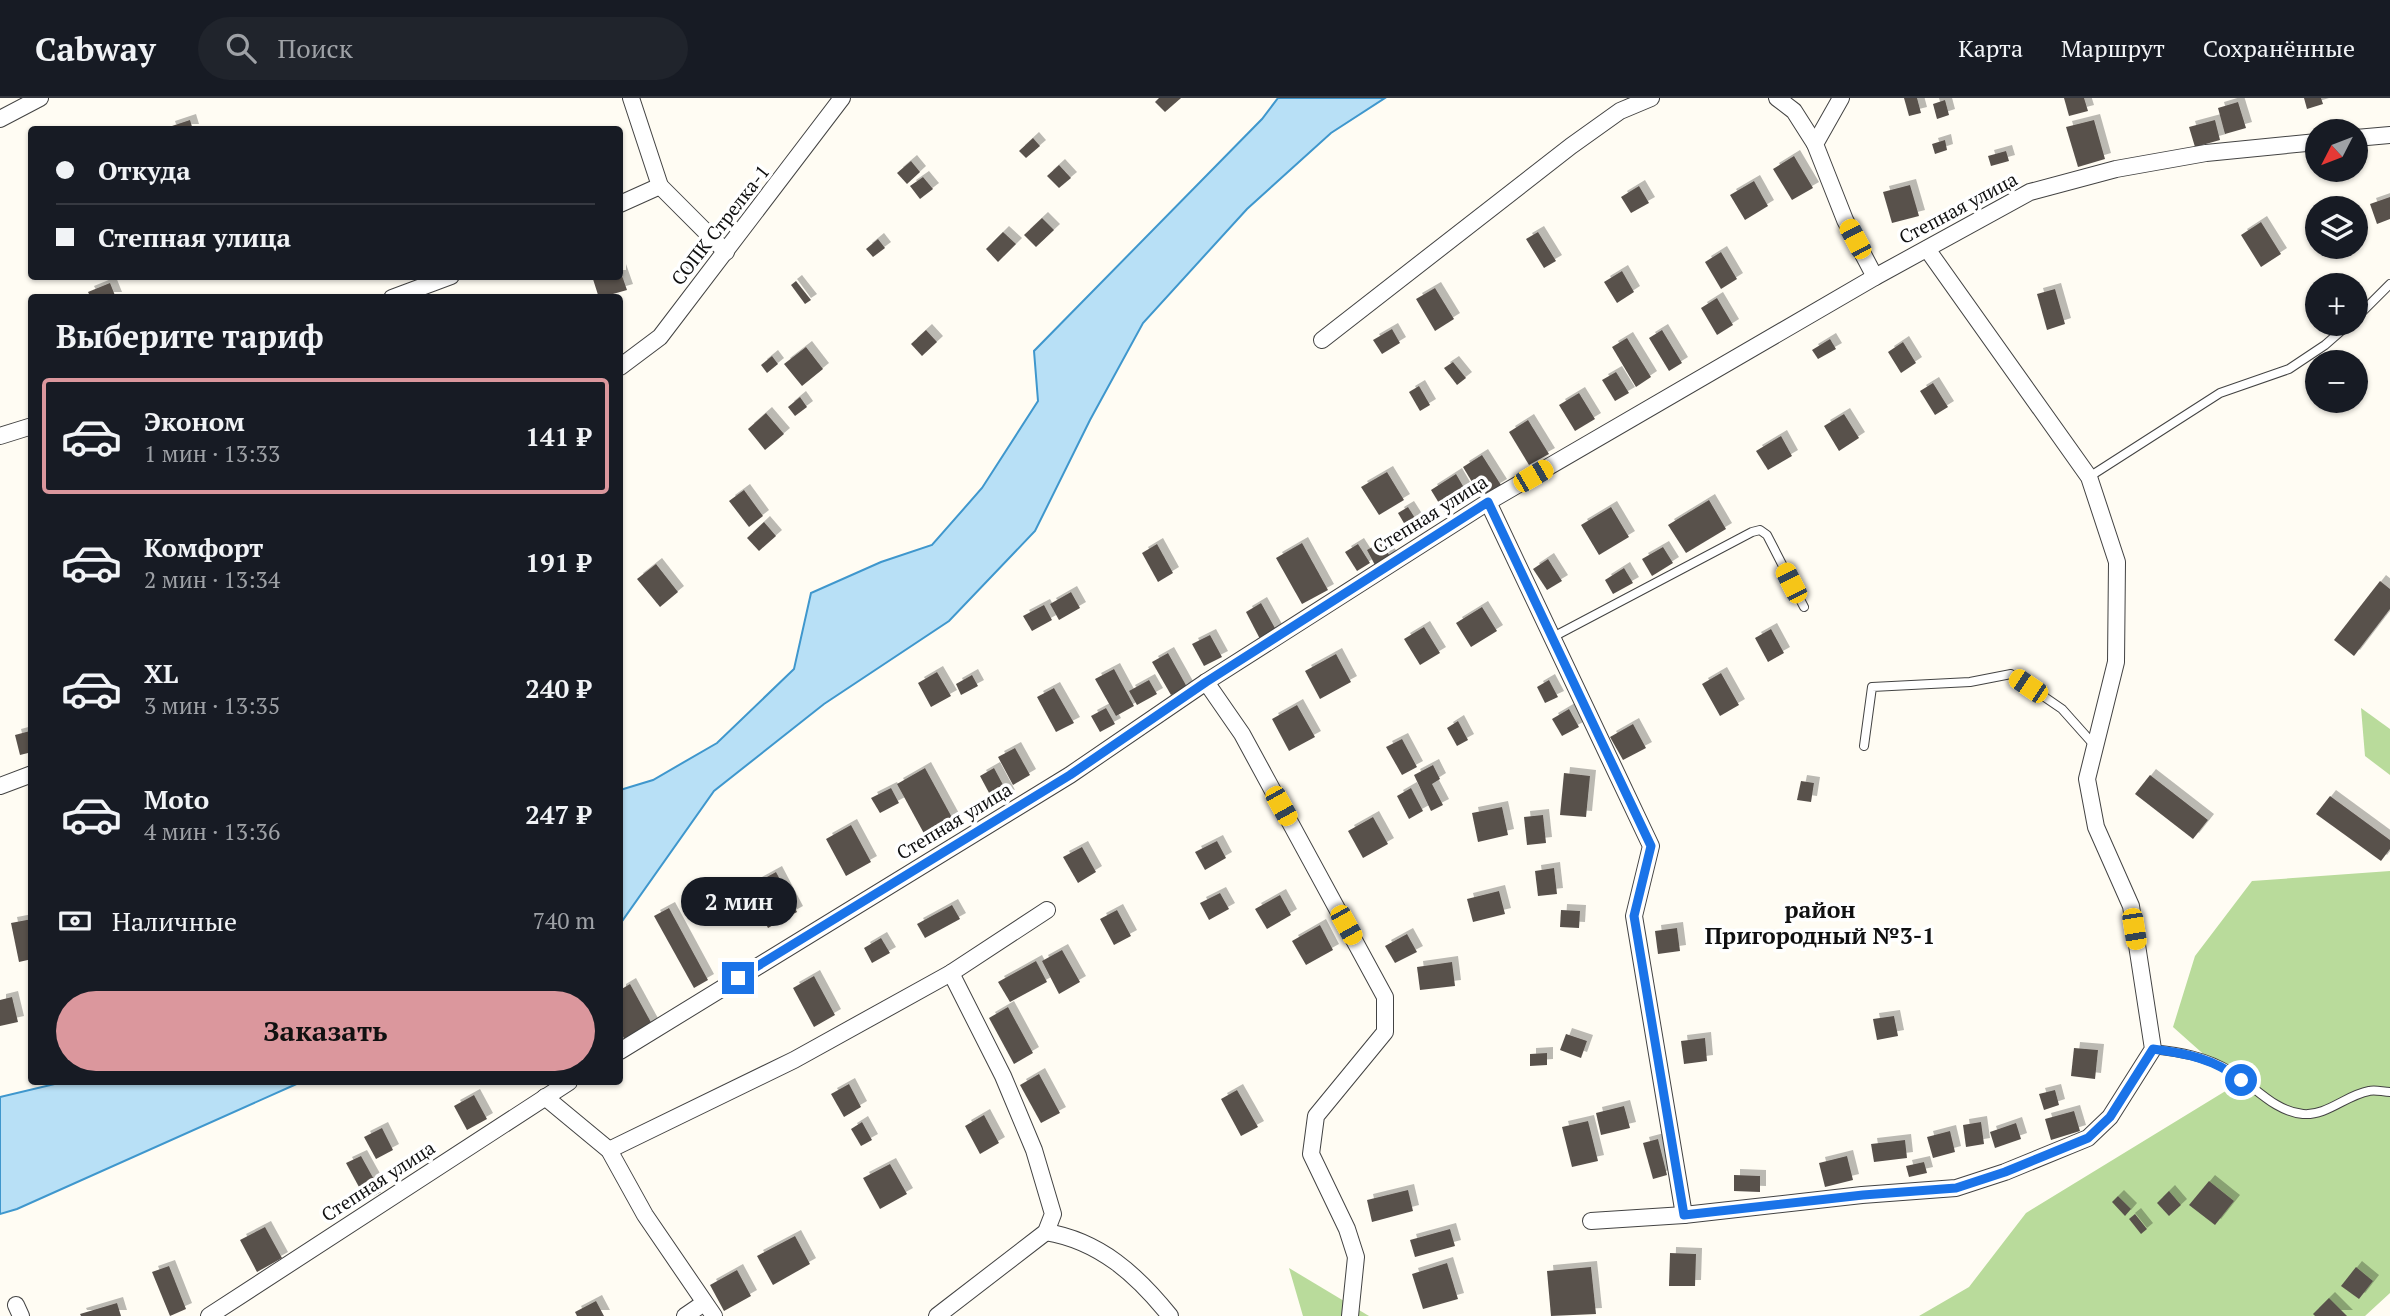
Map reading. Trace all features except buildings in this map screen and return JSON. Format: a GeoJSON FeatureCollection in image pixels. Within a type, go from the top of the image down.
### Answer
{"type":"FeatureCollection","features":[{"type":"Feature","properties":{"kind":"street"},"geometry":{"type":"LineString","coordinates":[[0,119],[40,98]]}},
{"type":"Feature","properties":{"kind":"street"},"geometry":{"type":"LineString","coordinates":[[631,98],[660,186],[726,252]]}},
{"type":"Feature","properties":{"kind":"street","name":"СОПК Стрелка-1"},"geometry":{"type":"LineString","coordinates":[[623,365],[660,337],[842,98]]}},
{"type":"Feature","properties":{"kind":"street"},"geometry":{"type":"LineString","coordinates":[[1322,340],[1570,146],[1620,111],[1651,98]]}},
{"type":"Feature","properties":{"kind":"street"},"geometry":{"type":"LineString","coordinates":[[1777,98],[1794,111],[1815,144],[1845,220],[1875,277]]}},
{"type":"Feature","properties":{"kind":"street"},"geometry":{"type":"LineString","coordinates":[[1815,144],[1841,98]]}},
{"type":"Feature","properties":{"kind":"street"},"geometry":{"type":"LineString","coordinates":[[2368,137],[2390,135]]}},
{"type":"Feature","properties":{"kind":"street","name":"Степная улица"},"geometry":{"type":"LineString","coordinates":[[623,1049],[1070,775],[1206,682],[1488,502],[1875,277],[2030,192],[2116,169],[2206,153],[2305,143]]}},
{"type":"Feature","properties":{"kind":"street"},"geometry":{"type":"LineString","coordinates":[[623,203],[660,186]]}},
{"type":"Feature","properties":{"kind":"street"},"geometry":{"type":"LineString","coordinates":[[1591,1221],[1684,1215],[1863,1195],[1956,1188],[2005,1172],[2088,1138],[2110,1117],[2153,1049],[2131,906],[2096,827],[2087,779],[2116,662],[2117,562],[2089,477],[1927,249]]}},
{"type":"Feature","properties":{"kind":"street"},"geometry":{"type":"LineString","coordinates":[[403,294],[440,280]]}},
{"type":"Feature","properties":{"kind":"street"},"geometry":{"type":"LineString","coordinates":[[0,436],[28,427]]}},
{"type":"Feature","properties":{"kind":"street"},"geometry":{"type":"LineString","coordinates":[[1488,502],[1651,846],[1634,916],[1684,1215]]}},
{"type":"Feature","properties":{"kind":"street"},"geometry":{"type":"LineString","coordinates":[[1206,682],[1242,734],[1385,997],[1385,1032],[1316,1116],[1311,1154],[1347,1229],[1356,1257],[1350,1316]]}},
{"type":"Feature","properties":{"kind":"street"},"geometry":{"type":"LineString","coordinates":[[0,786],[28,776]]}},
{"type":"Feature","properties":{"kind":"street"},"geometry":{"type":"LineString","coordinates":[[609,1150],[793,1060],[951,973],[1047,910]]}},
{"type":"Feature","properties":{"kind":"street"},"geometry":{"type":"LineString","coordinates":[[937,1316],[1046,1232],[1053,1214],[1034,1150],[1003,1076],[951,973]]}},
{"type":"Feature","properties":{"kind":"street","name":"Степная улица"},"geometry":{"type":"LineString","coordinates":[[209,1316],[564,1085]]}},
{"type":"Feature","properties":{"kind":"street"},"geometry":{"type":"LineString","coordinates":[[545,1097],[609,1150],[645,1215],[714,1316]]}},
{"type":"Feature","properties":{"kind":"street"},"geometry":{"type":"LineString","coordinates":[[1046,1232],[1070,1236],[1102,1251],[1138,1279],[1170,1316]]}},
{"type":"Feature","properties":{"kind":"street"},"geometry":{"type":"LineString","coordinates":[[685,1316],[704,1303]]}},
{"type":"Feature","properties":{"kind":"lane"},"geometry":{"type":"LineString","coordinates":[[2368,306],[2390,284]]}},
{"type":"Feature","properties":{"kind":"lane"},"geometry":{"type":"LineString","coordinates":[[2089,477],[2220,393],[2289,369],[2335,336]]}},
{"type":"Feature","properties":{"kind":"lane"},"geometry":{"type":"LineString","coordinates":[[1553,637],[1760,530],[1767,535],[1804,607]]}},
{"type":"Feature","properties":{"kind":"lane"},"geometry":{"type":"LineString","coordinates":[[1864,746],[1872,687],[1970,682],[2011,674],[2062,709],[2095,746]]}},
{"type":"Feature","properties":{"kind":"lane"},"geometry":{"type":"LineString","coordinates":[[2153,1049],[2184,1053],[2207,1060],[2230,1070],[2267,1100],[2305,1114],[2325,1110],[2370,1090],[2390,1092]]}},
{"type":"Feature","properties":{"kind":"green space"},"geometry":{"type":"Polygon","coordinates":[[[2361,708],[2390,729],[2390,775],[2365,756],[2361,708]]]}},
{"type":"Feature","properties":{"kind":"green space"},"geometry":{"type":"Polygon","coordinates":[[[2390,871],[2390,1293],[2365,1316],[1919,1316],[1969,1287],[2026,1213],[2237,1084],[2173,1027],[2195,956],[2252,881],[2390,871]]]}},
{"type":"Feature","properties":{"kind":"green space"},"geometry":{"type":"Polygon","coordinates":[[[1289,1268],[1369,1316],[1303,1316],[1289,1268]]]}},
{"type":"Feature","properties":{"kind":"water"},"geometry":{"type":"Polygon","coordinates":[[[1278,98],[1385,98],[1331,133],[1247,209],[1143,323],[1090,420],[1035,531],[949,621],[824,704],[714,791],[623,920],[623,789],[653,780],[717,743],[794,669],[811,593],[881,562],[932,545],[982,488],[1038,401],[1034,351],[1262,119],[1278,98]]]}},
{"type":"Feature","properties":{"kind":"water"},"geometry":{"type":"Polygon","coordinates":[[[50,1085],[294,1085],[17,1209],[0,1214],[0,1097],[50,1085]]]}},
{"type":"Feature","properties":{"kind":"district","name":"район Пригородный №3-1"},"geometry":{"type":"Point","coordinates":[1820,923]}},
{"type":"Feature","properties":{"kind":"route"},"geometry":{"type":"LineString","coordinates":[[738,978],[1070,775],[1206,682],[1488,502],[1651,846],[1634,916],[1684,1215],[1863,1195],[1956,1188],[2005,1172],[2088,1138],[2110,1117],[2153,1049],[2184,1053],[2207,1060],[2230,1070],[2241,1080]]}}]}
